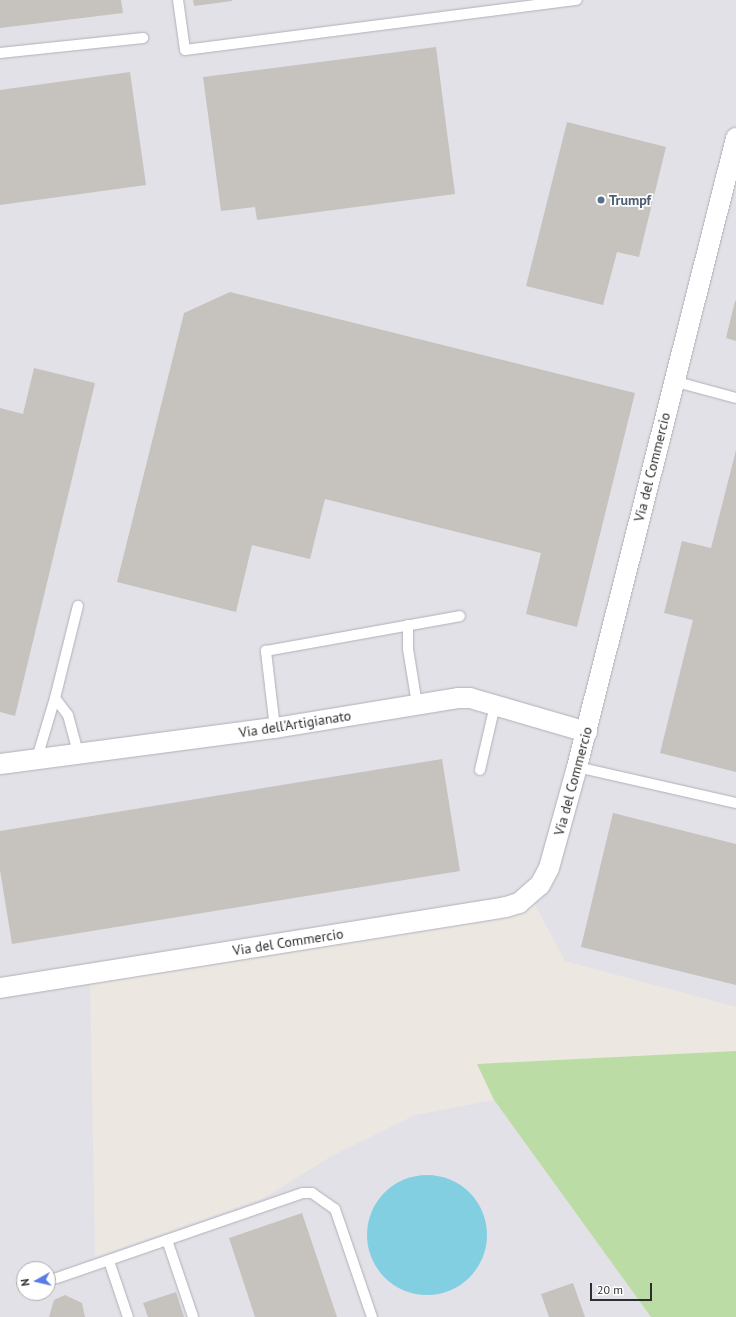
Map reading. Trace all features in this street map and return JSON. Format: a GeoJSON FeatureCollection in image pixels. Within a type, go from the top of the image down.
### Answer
{"type":"FeatureCollection","features":[{"type":"Feature","properties":{"kind":"street","name":"Via del Commercio"},"geometry":{"type":"LineString","coordinates":[[0,988],[519,903],[540,885],[549,868],[577,767],[673,381],[736,138]]}},
{"type":"Feature","properties":{"kind":"street","name":"Via dell'Artigianato"},"geometry":{"type":"LineString","coordinates":[[0,764],[275,728],[417,704],[470,698],[586,732]]}},
{"type":"Feature","properties":{"kind":"lane"},"geometry":{"type":"LineString","coordinates":[[178,0],[185,50],[577,0]]}},
{"type":"Feature","properties":{"kind":"lane"},"geometry":{"type":"LineString","coordinates":[[0,53],[143,38]]}},
{"type":"Feature","properties":{"kind":"lane"},"geometry":{"type":"LineString","coordinates":[[673,381],[736,398]]}},
{"type":"Feature","properties":{"kind":"lane"},"geometry":{"type":"LineString","coordinates":[[37,758],[55,698],[78,606]]}},
{"type":"Feature","properties":{"kind":"lane"},"geometry":{"type":"LineString","coordinates":[[275,728],[266,651],[460,616]]}},
{"type":"Feature","properties":{"kind":"lane"},"geometry":{"type":"LineString","coordinates":[[408,625],[408,649],[417,704]]}},
{"type":"Feature","properties":{"kind":"lane"},"geometry":{"type":"LineString","coordinates":[[55,698],[68,715],[78,753]]}},
{"type":"Feature","properties":{"kind":"lane"},"geometry":{"type":"LineString","coordinates":[[480,770],[495,705]]}},
{"type":"Feature","properties":{"kind":"lane"},"geometry":{"type":"LineString","coordinates":[[577,767],[736,803]]}},
{"type":"Feature","properties":{"kind":"lane"},"geometry":{"type":"LineString","coordinates":[[57,1278],[303,1193],[312,1193],[335,1209],[372,1317]]}},
{"type":"Feature","properties":{"kind":"lane"},"geometry":{"type":"LineString","coordinates":[[167,1240],[193,1317]]}},
{"type":"Feature","properties":{"kind":"lane"},"geometry":{"type":"LineString","coordinates":[[109,1261],[128,1317]]}},
{"type":"Feature","properties":{"kind":"shaded area"},"geometry":{"type":"Polygon","coordinates":[[[0,0],[736,0],[736,1007],[565,961],[530,895],[90,974],[95,1257],[264,1198],[330,1157],[415,1115],[494,1100],[651,1317],[0,1317],[0,0]]]}},
{"type":"Feature","properties":{"kind":"green space"},"geometry":{"type":"Polygon","coordinates":[[[736,1051],[736,1317],[651,1317],[494,1100],[477,1064],[736,1051]]]}},
{"type":"Feature","properties":{"kind":"water"},"geometry":{"type":"Polygon","coordinates":[[[427,1175],[450,1179],[470,1192],[483,1212],[487,1235],[483,1258],[470,1278],[450,1291],[427,1295],[404,1291],[384,1278],[371,1258],[367,1235],[371,1212],[384,1192],[404,1179],[427,1175]]]}},
{"type":"Feature","properties":{"kind":"building"},"geometry":{"type":"Polygon","coordinates":[[[0,0],[121,0],[123,13],[0,28],[0,0]]]}},
{"type":"Feature","properties":{"kind":"building"},"geometry":{"type":"Polygon","coordinates":[[[193,0],[232,0],[232,1],[194,6],[193,0]]]}},
{"type":"Feature","properties":{"kind":"building"},"geometry":{"type":"Polygon","coordinates":[[[436,47],[455,194],[257,220],[255,207],[221,211],[203,77],[436,47]]]}},
{"type":"Feature","properties":{"kind":"building"},"geometry":{"type":"Polygon","coordinates":[[[130,72],[146,185],[0,205],[0,90],[130,72]]]}},
{"type":"Feature","properties":{"kind":"building","name":"Trumpf"},"geometry":{"type":"Polygon","coordinates":[[[567,122],[666,147],[639,257],[617,252],[603,305],[526,286],[567,122]]]}},
{"type":"Feature","properties":{"kind":"building"},"geometry":{"type":"Polygon","coordinates":[[[230,292],[635,393],[577,627],[526,614],[541,553],[325,499],[310,559],[252,545],[236,612],[117,582],[184,313],[230,292]]]}},
{"type":"Feature","properties":{"kind":"building"},"geometry":{"type":"Polygon","coordinates":[[[736,301],[736,341],[726,338],[736,301]]]}},
{"type":"Feature","properties":{"kind":"building"},"geometry":{"type":"Polygon","coordinates":[[[34,368],[95,383],[15,716],[0,712],[0,408],[23,414],[34,368]]]}},
{"type":"Feature","properties":{"kind":"building"},"geometry":{"type":"Polygon","coordinates":[[[736,450],[736,772],[660,753],[693,620],[664,613],[682,541],[711,548],[736,450]]]}},
{"type":"Feature","properties":{"kind":"building"},"geometry":{"type":"Polygon","coordinates":[[[442,759],[460,871],[12,944],[0,870],[0,831],[442,759]]]}},
{"type":"Feature","properties":{"kind":"building"},"geometry":{"type":"Polygon","coordinates":[[[613,813],[736,844],[736,985],[581,947],[613,813]]]}},
{"type":"Feature","properties":{"kind":"building"},"geometry":{"type":"Polygon","coordinates":[[[302,1213],[337,1317],[255,1317],[229,1238],[302,1213]]]}},
{"type":"Feature","properties":{"kind":"building"},"geometry":{"type":"Polygon","coordinates":[[[573,1283],[585,1317],[549,1317],[541,1294],[573,1283]]]}},
{"type":"Feature","properties":{"kind":"building"},"geometry":{"type":"Polygon","coordinates":[[[176,1292],[184,1317],[148,1317],[143,1303],[176,1292]]]}},
{"type":"Feature","properties":{"kind":"building"},"geometry":{"type":"Polygon","coordinates":[[[65,1295],[82,1303],[85,1317],[49,1317],[54,1301],[56,1301],[56,1299],[65,1295]]]}},
{"type":"Feature","properties":{"kind":"place","name":"Trumpf"},"geometry":{"type":"Point","coordinates":[601,200]}}]}
